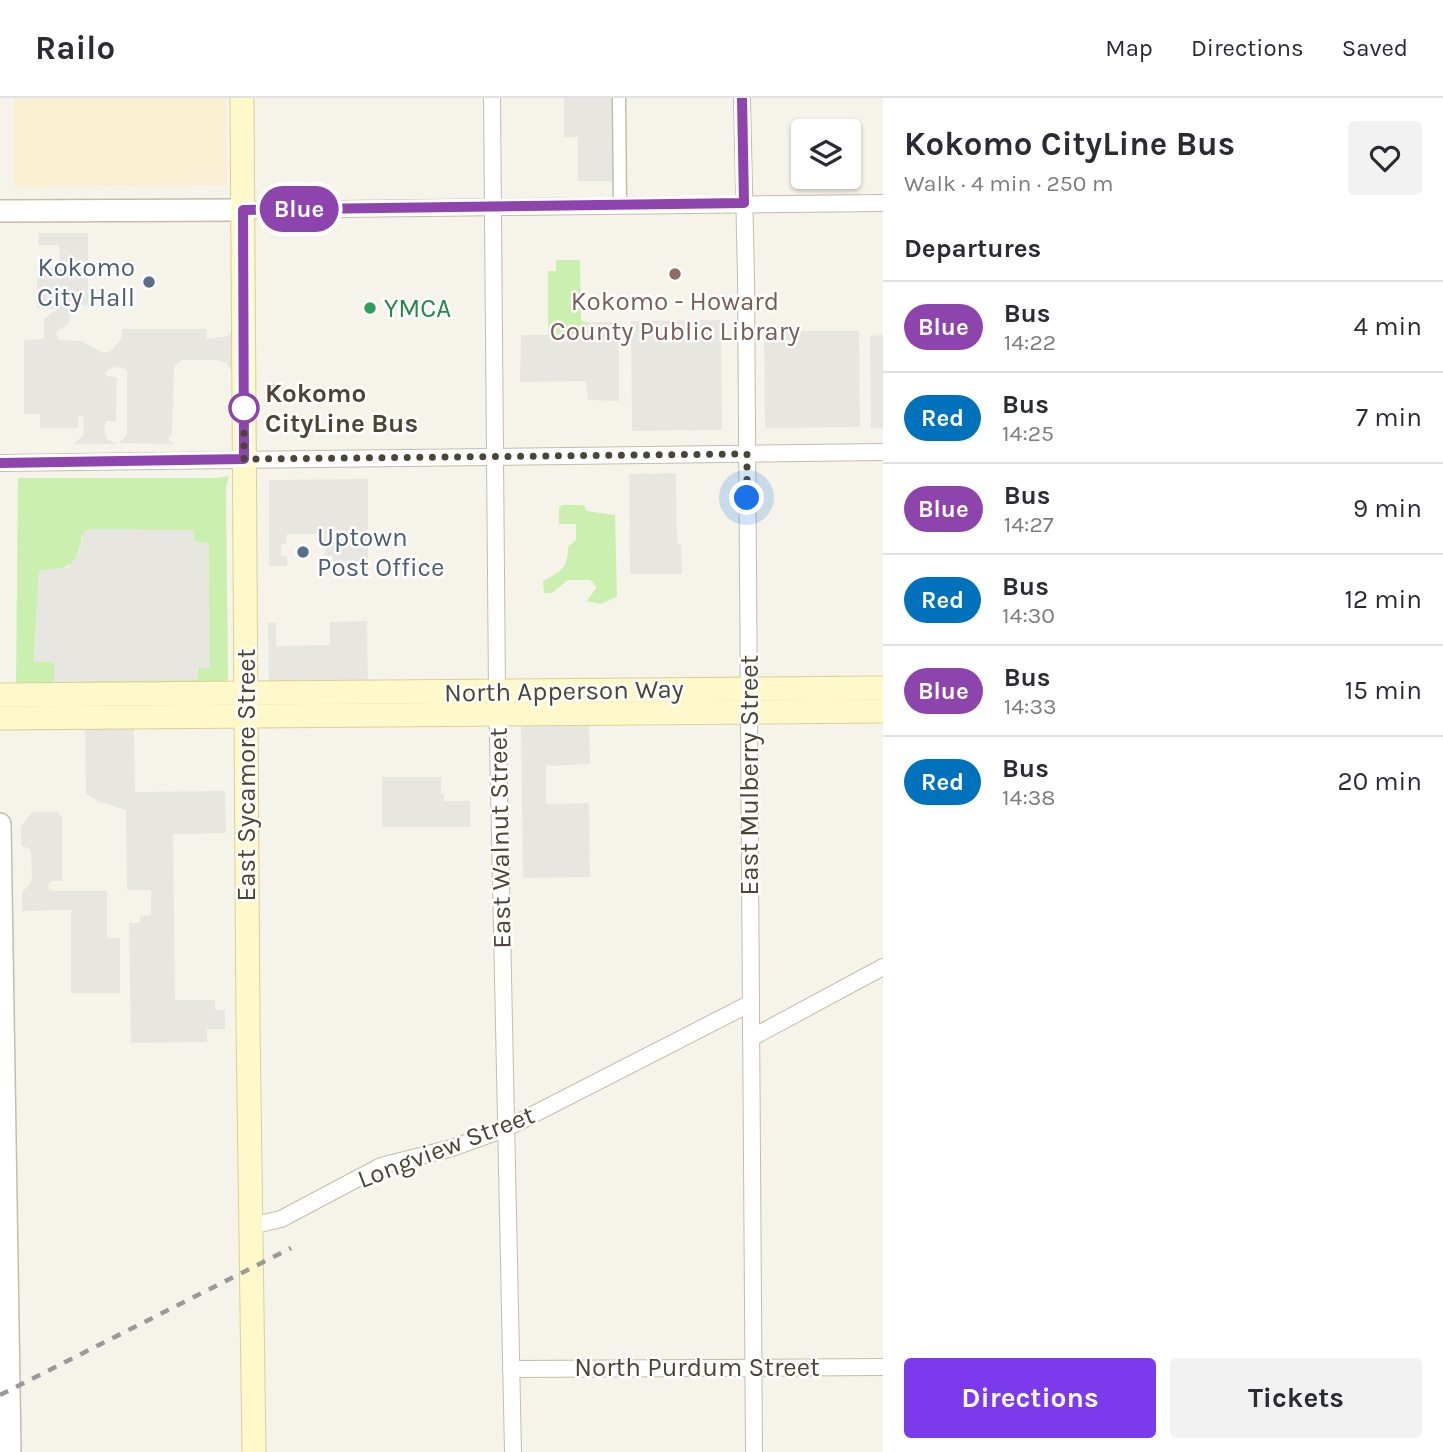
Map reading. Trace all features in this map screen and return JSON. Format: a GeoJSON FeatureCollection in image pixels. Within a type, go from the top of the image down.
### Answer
{"type":"FeatureCollection","features":[{"type":"Feature","properties":{"kind":"main road","name":"East Sycamore Street"},"geometry":{"type":"LineString","coordinates":[[242,98],[254,1452]]}},
{"type":"Feature","properties":{"kind":"main road","name":"North Apperson Way"},"geometry":{"type":"LineString","coordinates":[[748,701],[883,688]]}},
{"type":"Feature","properties":{"kind":"main road"},"geometry":{"type":"LineString","coordinates":[[0,695],[246,706]]}},
{"type":"Feature","properties":{"kind":"main road","name":"North Apperson Way"},"geometry":{"type":"LineString","coordinates":[[246,706],[748,701],[883,711]]}},
{"type":"Feature","properties":{"kind":"main road"},"geometry":{"type":"LineString","coordinates":[[0,718],[246,706]]}},
{"type":"Feature","properties":{"kind":"street","name":"East Walnut Street"},"geometry":{"type":"LineString","coordinates":[[492,98],[498,703],[513,1452]]}},
{"type":"Feature","properties":{"kind":"street"},"geometry":{"type":"LineString","coordinates":[[620,98],[620,205]]}},
{"type":"Feature","properties":{"kind":"street","name":"East Mulberry Street"},"geometry":{"type":"LineString","coordinates":[[742,98],[754,1452]]}},
{"type":"Feature","properties":{"kind":"street"},"geometry":{"type":"LineString","coordinates":[[0,211],[883,203]]}},
{"type":"Feature","properties":{"kind":"street"},"geometry":{"type":"LineString","coordinates":[[0,463],[883,452]]}},
{"type":"Feature","properties":{"kind":"street"},"geometry":{"type":"LineString","coordinates":[[0,824],[3,1319],[10,1452]]}},
{"type":"Feature","properties":{"kind":"street"},"geometry":{"type":"LineString","coordinates":[[751,1038],[883,967]]}},
{"type":"Feature","properties":{"kind":"street","name":"Longview Street"},"geometry":{"type":"LineString","coordinates":[[251,1226],[281,1219],[381,1166],[452,1148],[505,1129],[751,1003]]}},
{"type":"Feature","properties":{"kind":"street","name":"North Purdum Street"},"geometry":{"type":"LineString","coordinates":[[511,1368],[883,1367]]}},
{"type":"Feature","properties":{"kind":"shaded area"},"geometry":{"type":"Polygon","coordinates":[[[14,98],[226,98],[227,185],[14,187],[14,98]]]}},
{"type":"Feature","properties":{"kind":"shaded area"},"geometry":{"type":"Polygon","coordinates":[[[564,98],[613,98],[614,181],[578,181],[578,137],[564,137],[564,98]]]}},
{"type":"Feature","properties":{"kind":"shaded area"},"geometry":{"type":"Polygon","coordinates":[[[39,233],[88,233],[88,305],[73,306],[68,324],[57,331],[59,340],[81,341],[103,353],[111,351],[122,338],[122,329],[206,329],[207,339],[227,336],[233,329],[233,373],[226,363],[216,360],[182,360],[174,366],[172,435],[167,438],[174,444],[119,443],[127,435],[127,371],[121,367],[104,373],[117,377],[116,421],[106,421],[104,430],[107,439],[117,444],[73,444],[84,435],[83,416],[78,417],[78,428],[40,428],[40,414],[24,414],[24,340],[44,339],[44,319],[57,309],[37,308],[37,268],[60,267],[59,245],[38,245],[39,233]]]}},
{"type":"Feature","properties":{"kind":"shaded area"},"geometry":{"type":"Polygon","coordinates":[[[721,320],[722,430],[632,431],[631,321],[721,320]]]}},
{"type":"Feature","properties":{"kind":"shaded area"},"geometry":{"type":"Polygon","coordinates":[[[587,322],[619,322],[619,401],[588,400],[586,381],[520,382],[521,335],[586,334],[587,322]]]}},
{"type":"Feature","properties":{"kind":"shaded area"},"geometry":{"type":"Polygon","coordinates":[[[764,331],[859,331],[860,427],[765,428],[764,331]]]}},
{"type":"Feature","properties":{"kind":"shaded area"},"geometry":{"type":"Polygon","coordinates":[[[883,335],[883,428],[871,428],[870,336],[883,335]]]}},
{"type":"Feature","properties":{"kind":"shaded area"},"geometry":{"type":"Polygon","coordinates":[[[676,473],[677,543],[681,544],[682,574],[630,574],[629,474],[676,473]]]}},
{"type":"Feature","properties":{"kind":"shaded area"},"geometry":{"type":"Polygon","coordinates":[[[368,479],[368,566],[333,566],[333,556],[325,555],[324,534],[287,534],[286,544],[281,545],[281,556],[287,556],[287,566],[269,566],[269,480],[368,479]]]}},
{"type":"Feature","properties":{"kind":"shaded area"},"geometry":{"type":"Polygon","coordinates":[[[194,530],[194,543],[209,543],[210,668],[197,668],[197,680],[54,682],[54,662],[34,662],[39,571],[69,567],[79,553],[84,531],[194,530]]]}},
{"type":"Feature","properties":{"kind":"shaded area"},"geometry":{"type":"Polygon","coordinates":[[[367,621],[368,684],[269,685],[268,623],[276,623],[276,646],[330,645],[330,622],[367,621]]]}},
{"type":"Feature","properties":{"kind":"shaded area"},"geometry":{"type":"Polygon","coordinates":[[[589,725],[590,764],[546,766],[546,804],[589,803],[590,877],[523,878],[521,726],[589,725]]]}},
{"type":"Feature","properties":{"kind":"shaded area"},"geometry":{"type":"Polygon","coordinates":[[[85,729],[134,729],[135,792],[225,791],[226,833],[173,834],[175,1000],[215,1000],[215,1010],[225,1010],[225,1029],[207,1029],[207,1042],[131,1043],[129,923],[140,923],[140,916],[151,915],[151,890],[127,890],[126,810],[100,802],[86,794],[85,729]]]}},
{"type":"Feature","properties":{"kind":"shaded area"},"geometry":{"type":"Polygon","coordinates":[[[382,777],[441,777],[441,794],[444,794],[444,801],[470,801],[470,827],[382,827],[382,777]]]}},
{"type":"Feature","properties":{"kind":"shaded area"},"geometry":{"type":"Polygon","coordinates":[[[32,812],[57,812],[62,817],[62,881],[51,881],[49,889],[107,891],[107,938],[120,938],[120,993],[71,993],[71,910],[22,911],[22,892],[30,884],[32,877],[31,850],[21,845],[21,827],[32,812]]]}},
{"type":"Feature","properties":{"kind":"green space"},"geometry":{"type":"Polygon","coordinates":[[[556,260],[580,260],[581,321],[587,322],[586,334],[548,335],[548,271],[556,271],[556,260]]]}},
{"type":"Feature","properties":{"kind":"green space"},"geometry":{"type":"Polygon","coordinates":[[[229,476],[226,487],[228,679],[224,687],[16,687],[18,478],[229,476]],[[82,536],[77,555],[70,565],[39,571],[34,661],[54,661],[197,679],[208,543],[82,536]]]}},
{"type":"Feature","properties":{"kind":"green space"},"geometry":{"type":"Polygon","coordinates":[[[562,505],[583,505],[587,511],[615,515],[617,597],[601,604],[587,601],[597,587],[590,580],[568,580],[552,593],[544,593],[543,581],[562,569],[567,560],[568,547],[576,540],[576,524],[559,524],[559,508],[562,505]]]}},
{"type":"Feature","properties":{"kind":"railway"},"geometry":{"type":"LineString","coordinates":[[0,1395],[291,1248]]}},
{"type":"Feature","properties":{"kind":"bus line","name":"Blue"},"geometry":{"type":"LineString","coordinates":[[0,463],[244,459],[243,210],[744,203],[742,98]]}},
{"type":"Feature","properties":{"kind":"place","name":"Kokomo - Howard County Public Library"},"geometry":{"type":"Point","coordinates":[675,274]}},
{"type":"Feature","properties":{"kind":"place","name":"Kokomo City Hall"},"geometry":{"type":"Point","coordinates":[149,282]}},
{"type":"Feature","properties":{"kind":"place","name":"YMCA"},"geometry":{"type":"Point","coordinates":[370,308]}},
{"type":"Feature","properties":{"kind":"place","name":"Kokomo CityLine Bus"},"geometry":{"type":"Point","coordinates":[244,408]}},
{"type":"Feature","properties":{"kind":"place","name":"Uptown Post Office"},"geometry":{"type":"Point","coordinates":[303,552]}},
{"type":"Feature","properties":{"kind":"route"},"geometry":{"type":"LineString","coordinates":[[244,408],[244,459],[747,454],[747,498]]}}]}
